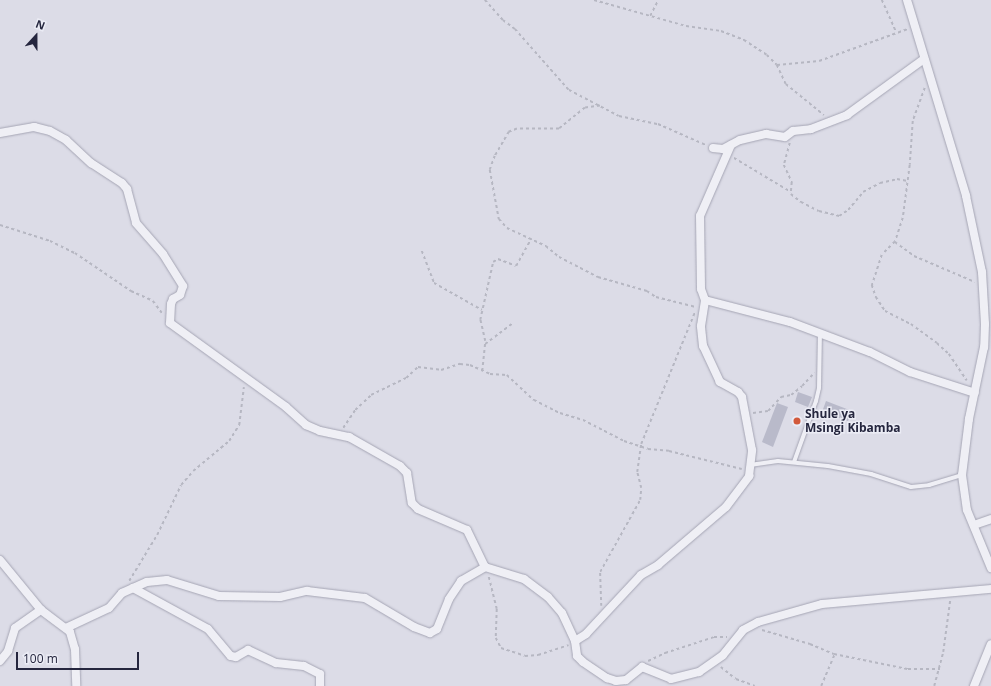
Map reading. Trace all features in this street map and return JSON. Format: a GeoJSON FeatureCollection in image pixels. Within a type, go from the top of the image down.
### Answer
{"type":"FeatureCollection","features":[{"type":"Feature","properties":{"kind":"street"},"geometry":{"type":"LineString","coordinates":[[907,0],[914,29],[966,196],[984,285],[986,324],[975,391],[968,419],[962,475],[967,510],[991,568]]}},
{"type":"Feature","properties":{"kind":"street"},"geometry":{"type":"LineString","coordinates":[[713,148],[723,149],[754,136],[766,134],[783,138],[791,134],[830,122],[860,106],[924,59]]}},
{"type":"Feature","properties":{"kind":"street"},"geometry":{"type":"LineString","coordinates":[[0,133],[34,127],[50,130],[126,186],[136,223],[163,254],[183,286],[180,295],[172,300],[169,320],[306,425],[320,431],[340,434],[400,466],[407,474],[412,503],[418,509],[467,530],[485,567]]}},
{"type":"Feature","properties":{"kind":"street"},"geometry":{"type":"LineString","coordinates":[[575,641],[586,634],[642,575],[658,565],[726,508],[746,484],[750,468],[752,446],[743,413],[740,394],[720,382],[703,346],[701,326],[705,300],[701,289],[700,216],[728,154],[730,145]]}},
{"type":"Feature","properties":{"kind":"street"},"geometry":{"type":"LineString","coordinates":[[705,300],[820,333],[870,352],[910,372],[975,391]]}},
{"type":"Feature","properties":{"kind":"street"},"geometry":{"type":"LineString","coordinates":[[974,525],[991,519]]}},
{"type":"Feature","properties":{"kind":"street"},"geometry":{"type":"LineString","coordinates":[[0,560],[41,610],[66,628],[75,642],[76,686]]}},
{"type":"Feature","properties":{"kind":"street"},"geometry":{"type":"LineString","coordinates":[[66,628],[109,608],[122,593],[147,582],[167,580],[219,596],[280,597],[307,591],[365,598],[414,627],[430,632],[437,629],[449,599],[460,581],[485,567],[514,574],[535,586],[562,613],[575,641],[577,656],[582,662],[607,678],[616,681],[626,680],[642,667],[672,679],[699,672],[713,660],[727,652],[736,637],[758,622],[822,604],[991,589]]}},
{"type":"Feature","properties":{"kind":"street"},"geometry":{"type":"LineString","coordinates":[[133,588],[208,629],[231,656],[236,657],[248,650],[276,663],[304,666],[320,674],[320,686]]}},
{"type":"Feature","properties":{"kind":"street"},"geometry":{"type":"LineString","coordinates":[[0,661],[8,651],[15,628],[41,610]]}},
{"type":"Feature","properties":{"kind":"street"},"geometry":{"type":"LineString","coordinates":[[974,686],[991,644]]}},
{"type":"Feature","properties":{"kind":"lane"},"geometry":{"type":"LineString","coordinates":[[794,462],[816,401],[819,388],[818,367],[820,333]]}},
{"type":"Feature","properties":{"kind":"lane"},"geometry":{"type":"LineString","coordinates":[[750,468],[768,461],[794,462],[848,469],[911,487],[929,485],[962,475]]}},
{"type":"Feature","properties":{"kind":"path"},"geometry":{"type":"LineString","coordinates":[[485,0],[503,20],[515,29],[564,85],[600,106],[627,119],[641,119],[658,124],[713,148]]}},
{"type":"Feature","properties":{"kind":"path"},"geometry":{"type":"LineString","coordinates":[[594,0],[650,16],[731,34],[756,47],[777,65],[786,84],[814,104],[830,122]]}},
{"type":"Feature","properties":{"kind":"path"},"geometry":{"type":"LineString","coordinates":[[650,16],[658,0]]}},
{"type":"Feature","properties":{"kind":"path"},"geometry":{"type":"LineString","coordinates":[[882,0],[897,32]]}},
{"type":"Feature","properties":{"kind":"path"},"geometry":{"type":"LineString","coordinates":[[777,65],[819,61],[897,32],[914,29]]}},
{"type":"Feature","properties":{"kind":"path"},"geometry":{"type":"LineString","coordinates":[[930,80],[923,90],[913,121],[903,218],[895,242],[882,255],[875,270],[872,285],[876,297],[885,311],[911,324],[949,354],[968,384],[975,391]]}},
{"type":"Feature","properties":{"kind":"path"},"geometry":{"type":"LineString","coordinates":[[600,106],[585,108],[559,129],[511,131],[495,156],[491,178],[499,219],[507,228],[546,246],[558,256],[606,280],[647,291],[665,300],[698,307]]}},
{"type":"Feature","properties":{"kind":"path"},"geometry":{"type":"LineString","coordinates":[[791,134],[784,160],[792,182],[791,192],[793,197],[811,208],[839,216],[848,210],[863,192],[880,183],[897,180],[908,181]]}},
{"type":"Feature","properties":{"kind":"path"},"geometry":{"type":"LineString","coordinates":[[728,154],[791,192]]}},
{"type":"Feature","properties":{"kind":"path"},"geometry":{"type":"LineString","coordinates":[[0,225],[50,241],[90,262],[130,290],[153,301],[169,320]]}},
{"type":"Feature","properties":{"kind":"path"},"geometry":{"type":"LineString","coordinates":[[482,371],[485,344],[480,325],[493,262],[498,259],[516,266],[531,239]]}},
{"type":"Feature","properties":{"kind":"path"},"geometry":{"type":"LineString","coordinates":[[895,242],[914,256],[984,285]]}},
{"type":"Feature","properties":{"kind":"path"},"geometry":{"type":"LineString","coordinates":[[422,251],[434,283],[482,310]]}},
{"type":"Feature","properties":{"kind":"path"},"geometry":{"type":"LineString","coordinates":[[604,615],[600,599],[600,572],[640,500],[641,488],[637,472],[641,446],[698,307],[705,300]]}},
{"type":"Feature","properties":{"kind":"path"},"geometry":{"type":"LineString","coordinates":[[485,344],[513,323]]}},
{"type":"Feature","properties":{"kind":"path"},"geometry":{"type":"LineString","coordinates":[[340,434],[355,410],[370,395],[406,378],[418,367],[441,370],[460,364],[474,366],[482,371],[507,375],[534,400],[560,413],[584,420],[609,435],[641,446],[750,468]]}},
{"type":"Feature","properties":{"kind":"path"},"geometry":{"type":"LineString","coordinates":[[743,413],[768,411],[781,397],[791,395],[802,386],[818,367]]}},
{"type":"Feature","properties":{"kind":"path"},"geometry":{"type":"LineString","coordinates":[[122,593],[157,535],[181,485],[193,471],[229,441],[239,425],[245,394],[243,377]]}},
{"type":"Feature","properties":{"kind":"path"},"geometry":{"type":"LineString","coordinates":[[485,567],[495,596],[496,638],[501,648],[512,653],[538,655],[575,641]]}},
{"type":"Feature","properties":{"kind":"path"},"geometry":{"type":"LineString","coordinates":[[934,686],[940,668],[951,592]]}},
{"type":"Feature","properties":{"kind":"path"},"geometry":{"type":"LineString","coordinates":[[748,628],[810,644],[834,654],[908,669],[940,668]]}},
{"type":"Feature","properties":{"kind":"path"},"geometry":{"type":"LineString","coordinates":[[642,667],[665,653],[714,637],[736,637]]}},
{"type":"Feature","properties":{"kind":"path"},"geometry":{"type":"LineString","coordinates":[[821,686],[834,654]]}},
{"type":"Feature","properties":{"kind":"path"},"geometry":{"type":"LineString","coordinates":[[713,660],[736,680],[755,686]]}},
{"type":"Feature","properties":{"kind":"building"},"geometry":{"type":"Polygon","coordinates":[[[798,392],[812,397],[808,407],[795,402],[798,392]]]}},
{"type":"Feature","properties":{"kind":"building"},"geometry":{"type":"Polygon","coordinates":[[[826,401],[852,411],[848,421],[822,412],[826,401]]]}},
{"type":"Feature","properties":{"kind":"building"},"geometry":{"type":"Polygon","coordinates":[[[777,403],[788,407],[773,447],[762,442],[777,403]]]}},
{"type":"Feature","properties":{"kind":"place","name":"Shule ya Msingi Kibamba"},"geometry":{"type":"Point","coordinates":[797,421]}}]}
